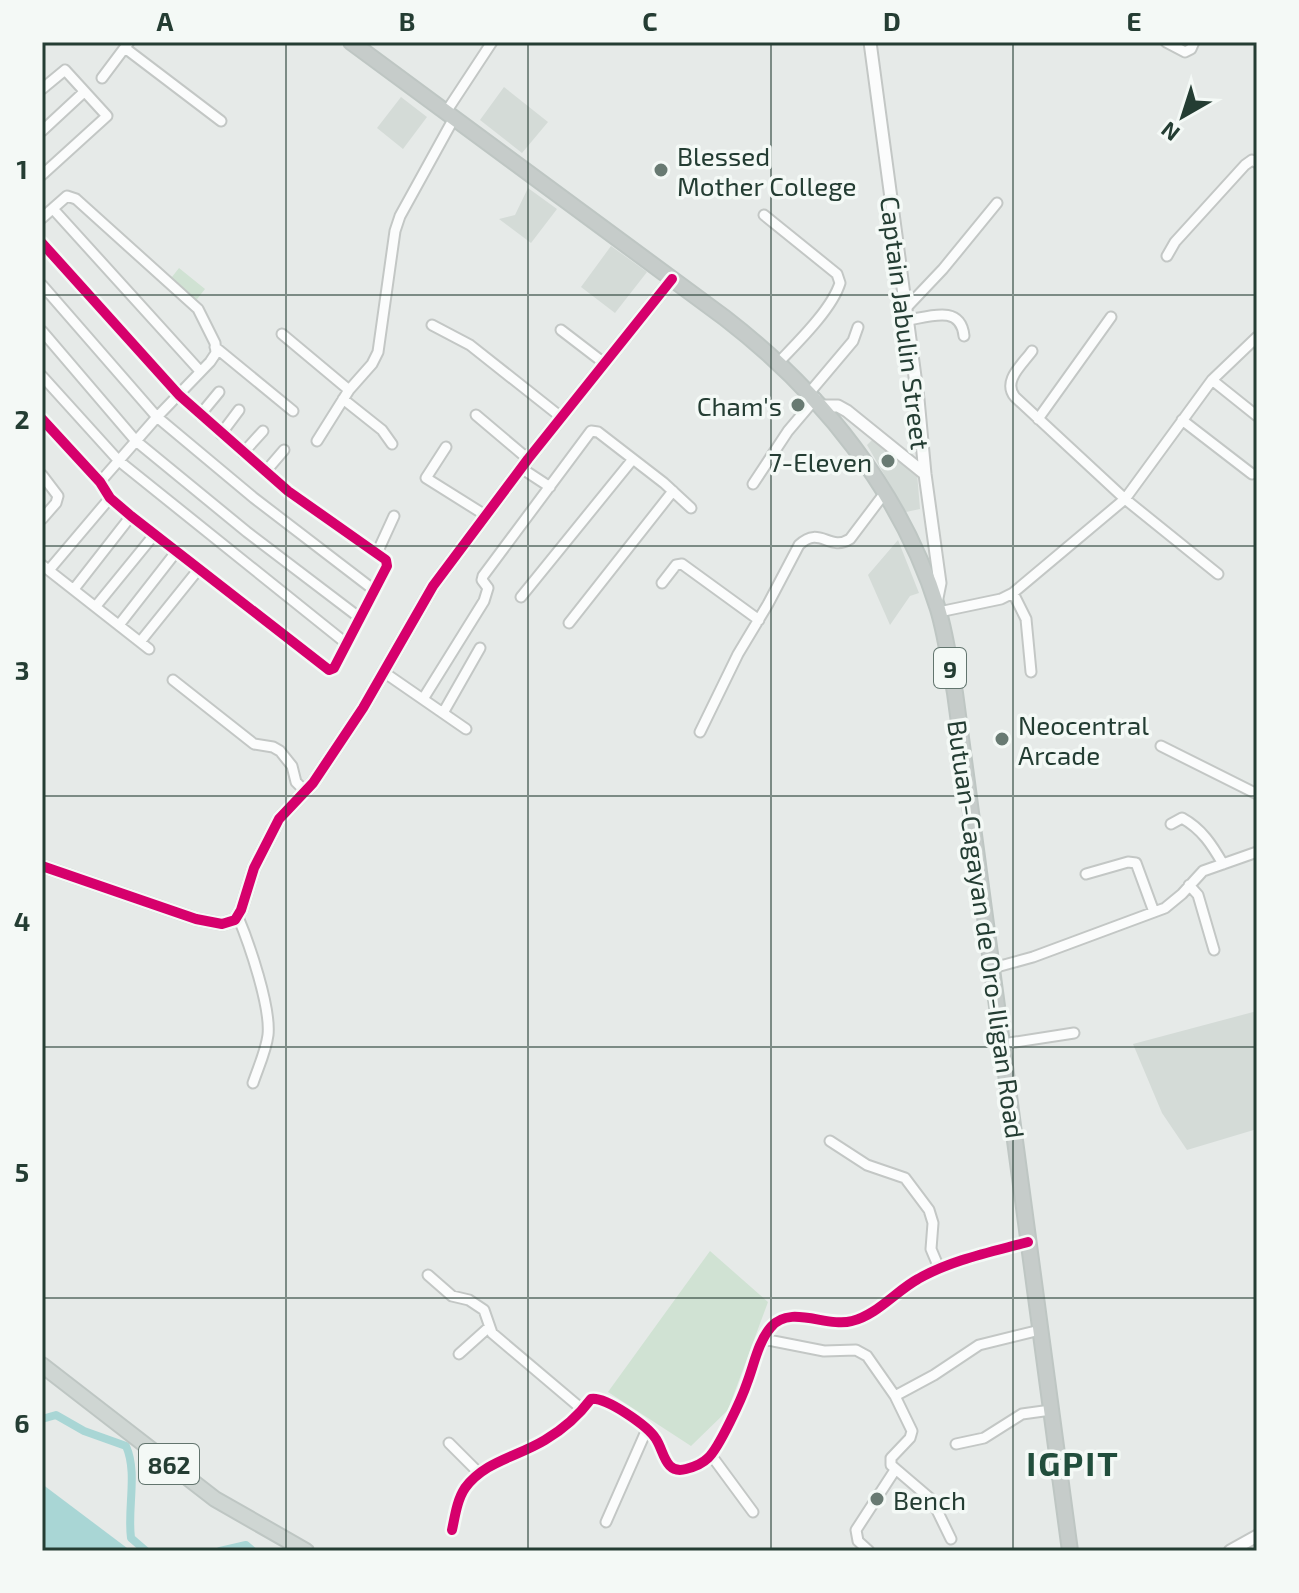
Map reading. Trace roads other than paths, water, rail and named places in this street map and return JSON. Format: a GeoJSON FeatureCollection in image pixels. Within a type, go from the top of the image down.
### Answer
{"type":"FeatureCollection","features":[{"type":"Feature","properties":{"kind":"highway","name":"Butuan-Cagayan de Oro-Iligan Road"},"geometry":{"type":"LineString","coordinates":[[359,45],[779,362],[816,399],[857,451],[906,533],[938,607],[955,693],[1070,1551]]}},
{"type":"Feature","properties":{"kind":"main road","name":"862"},"geometry":{"type":"LineString","coordinates":[[42,1365],[205,1491],[244,1517],[306,1551]]}},
{"type":"Feature","properties":{"kind":"street"},"geometry":{"type":"LineString","coordinates":[[317,441],[346,394],[372,364],[378,352],[395,231],[400,216],[450,115],[492,42]]}},
{"type":"Feature","properties":{"kind":"street","name":"Captain Jabulin Street"},"geometry":{"type":"LineString","coordinates":[[870,42],[909,320],[940,583],[938,607]]}},
{"type":"Feature","properties":{"kind":"street"},"geometry":{"type":"LineString","coordinates":[[1166,42],[1185,52],[1191,49],[1194,42]]}},
{"type":"Feature","properties":{"kind":"street"},"geometry":{"type":"LineString","coordinates":[[102,78],[127,45],[221,121]]}},
{"type":"Feature","properties":{"kind":"street"},"geometry":{"type":"LineString","coordinates":[[42,89],[62,70],[107,118],[42,175]]}},
{"type":"Feature","properties":{"kind":"street"},"geometry":{"type":"LineString","coordinates":[[42,131],[84,92]]}},
{"type":"Feature","properties":{"kind":"street"},"geometry":{"type":"LineString","coordinates":[[1167,256],[1175,242],[1245,165],[1252,160],[1257,163]]}},
{"type":"Feature","properties":{"kind":"street"},"geometry":{"type":"LineString","coordinates":[[42,218],[67,196],[83,204],[198,309],[209,327],[215,347],[215,356],[100,482]]}},
{"type":"Feature","properties":{"kind":"street"},"geometry":{"type":"LineString","coordinates":[[907,307],[997,203]]}},
{"type":"Feature","properties":{"kind":"street"},"geometry":{"type":"LineString","coordinates":[[54,210],[200,371]]}},
{"type":"Feature","properties":{"kind":"street"},"geometry":{"type":"LineString","coordinates":[[764,215],[837,274],[840,283],[832,299],[779,362]]}},
{"type":"Feature","properties":{"kind":"street"},"geometry":{"type":"LineString","coordinates":[[42,243],[200,415],[288,491],[387,563],[334,668],[329,670],[131,516],[110,498],[100,482],[42,419]]}},
{"type":"Feature","properties":{"kind":"street"},"geometry":{"type":"LineString","coordinates":[[253,1083],[266,1044],[268,1022],[254,958],[238,917],[252,873],[279,819],[306,792],[385,673],[433,586],[561,417],[672,279]]}},
{"type":"Feature","properties":{"kind":"street"},"geometry":{"type":"LineString","coordinates":[[42,285],[157,417],[254,498],[374,590]]}},
{"type":"Feature","properties":{"kind":"street"},"geometry":{"type":"LineString","coordinates":[[909,320],[942,315],[955,317],[963,325],[964,336]]}},
{"type":"Feature","properties":{"kind":"street"},"geometry":{"type":"LineString","coordinates":[[1038,419],[1111,317]]}},
{"type":"Feature","properties":{"kind":"street"},"geometry":{"type":"LineString","coordinates":[[432,325],[470,345],[561,417]]}},
{"type":"Feature","properties":{"kind":"street"},"geometry":{"type":"LineString","coordinates":[[753,484],[788,431],[816,399],[853,341],[858,327]]}},
{"type":"Feature","properties":{"kind":"street"},"geometry":{"type":"LineString","coordinates":[[561,330],[604,363]]}},
{"type":"Feature","properties":{"kind":"street"},"geometry":{"type":"LineString","coordinates":[[42,331],[136,441],[247,532],[360,618]]}},
{"type":"Feature","properties":{"kind":"street"},"geometry":{"type":"LineString","coordinates":[[282,334],[346,394],[392,444]]}},
{"type":"Feature","properties":{"kind":"street"},"geometry":{"type":"LineString","coordinates":[[938,607],[1001,599],[1013,593],[1125,499],[1212,380],[1255,345]]}},
{"type":"Feature","properties":{"kind":"street"},"geometry":{"type":"LineString","coordinates":[[215,347],[293,411]]}},
{"type":"Feature","properties":{"kind":"street"},"geometry":{"type":"LineString","coordinates":[[1032,351],[1009,386],[1015,397],[1125,499],[1218,574]]}},
{"type":"Feature","properties":{"kind":"street"},"geometry":{"type":"LineString","coordinates":[[42,376],[119,461],[347,644]]}},
{"type":"Feature","properties":{"kind":"street"},"geometry":{"type":"LineString","coordinates":[[1212,380],[1257,416]]}},
{"type":"Feature","properties":{"kind":"street"},"geometry":{"type":"LineString","coordinates":[[200,415],[219,392]]}},
{"type":"Feature","properties":{"kind":"street"},"geometry":{"type":"LineString","coordinates":[[816,399],[847,411],[925,474]]}},
{"type":"Feature","properties":{"kind":"street"},"geometry":{"type":"LineString","coordinates":[[221,434],[239,410]]}},
{"type":"Feature","properties":{"kind":"street"},"geometry":{"type":"LineString","coordinates":[[476,415],[550,487]]}},
{"type":"Feature","properties":{"kind":"street"},"geometry":{"type":"LineString","coordinates":[[1182,420],[1252,474]]}},
{"type":"Feature","properties":{"kind":"street"},"geometry":{"type":"LineString","coordinates":[[243,453],[263,431]]}},
{"type":"Feature","properties":{"kind":"street"},"geometry":{"type":"LineString","coordinates":[[423,699],[484,601],[488,588],[482,580],[483,576],[591,431],[598,432],[691,508]]}},
{"type":"Feature","properties":{"kind":"street"},"geometry":{"type":"LineString","coordinates":[[446,447],[426,478],[485,515]]}},
{"type":"Feature","properties":{"kind":"street"},"geometry":{"type":"LineString","coordinates":[[266,471],[284,450]]}},
{"type":"Feature","properties":{"kind":"street"},"geometry":{"type":"LineString","coordinates":[[521,597],[633,459]]}},
{"type":"Feature","properties":{"kind":"street"},"geometry":{"type":"LineString","coordinates":[[42,475],[56,491],[58,500],[43,515]]}},
{"type":"Feature","properties":{"kind":"street"},"geometry":{"type":"LineString","coordinates":[[569,623],[599,581],[673,491]]}},
{"type":"Feature","properties":{"kind":"street"},"geometry":{"type":"LineString","coordinates":[[700,732],[738,654],[799,545],[805,539],[817,536],[837,543],[850,539],[884,494]]}},
{"type":"Feature","properties":{"kind":"street"},"geometry":{"type":"LineString","coordinates":[[110,498],[46,568],[149,649]]}},
{"type":"Feature","properties":{"kind":"street"},"geometry":{"type":"LineString","coordinates":[[74,589],[131,516]]}},
{"type":"Feature","properties":{"kind":"street"},"geometry":{"type":"LineString","coordinates":[[377,553],[394,516]]}},
{"type":"Feature","properties":{"kind":"street"},"geometry":{"type":"LineString","coordinates":[[96,606],[154,535]]}},
{"type":"Feature","properties":{"kind":"street"},"geometry":{"type":"LineString","coordinates":[[119,625],[176,552]]}},
{"type":"Feature","properties":{"kind":"street"},"geometry":{"type":"LineString","coordinates":[[662,583],[676,565],[682,564],[759,620]]}},
{"type":"Feature","properties":{"kind":"street"},"geometry":{"type":"LineString","coordinates":[[140,642],[198,570]]}},
{"type":"Feature","properties":{"kind":"street"},"geometry":{"type":"LineString","coordinates":[[1013,593],[1026,619],[1031,672]]}},
{"type":"Feature","properties":{"kind":"street"},"geometry":{"type":"LineString","coordinates":[[443,713],[480,648]]}},
{"type":"Feature","properties":{"kind":"street"},"geometry":{"type":"LineString","coordinates":[[385,673],[466,729]]}},
{"type":"Feature","properties":{"kind":"street"},"geometry":{"type":"LineString","coordinates":[[173,680],[254,744],[273,747],[284,754],[292,766],[296,782],[306,792]]}},
{"type":"Feature","properties":{"kind":"street"},"geometry":{"type":"LineString","coordinates":[[1161,746],[1257,794]]}},
{"type":"Feature","properties":{"kind":"street"},"geometry":{"type":"LineString","coordinates":[[1171,824],[1182,818],[1195,826],[1223,864]]}},
{"type":"Feature","properties":{"kind":"street"},"geometry":{"type":"LineString","coordinates":[[993,968],[1033,957],[1154,912],[1173,903],[1203,871],[1257,852]]}},
{"type":"Feature","properties":{"kind":"street"},"geometry":{"type":"LineString","coordinates":[[1086,874],[1128,862],[1136,863],[1154,912]]}},
{"type":"Feature","properties":{"kind":"street"},"geometry":{"type":"LineString","coordinates":[[42,866],[196,919],[222,924],[238,917]]}},
{"type":"Feature","properties":{"kind":"street"},"geometry":{"type":"LineString","coordinates":[[1189,885],[1198,895],[1214,950]]}},
{"type":"Feature","properties":{"kind":"street"},"geometry":{"type":"LineString","coordinates":[[1003,1044],[1074,1033]]}},
{"type":"Feature","properties":{"kind":"street"},"geometry":{"type":"LineString","coordinates":[[830,1141],[867,1165],[905,1178],[929,1210],[933,1223],[931,1249],[939,1268]]}},
{"type":"Feature","properties":{"kind":"street"},"geometry":{"type":"LineString","coordinates":[[452,1530],[461,1496],[480,1474],[503,1458],[544,1441],[583,1410],[591,1399],[597,1397],[647,1429],[658,1441],[665,1461],[672,1468],[687,1469],[711,1455],[746,1387],[763,1339],[781,1318],[848,1323],[861,1319],[916,1280],[939,1268],[1028,1242]]}},
{"type":"Feature","properties":{"kind":"street"},"geometry":{"type":"LineString","coordinates":[[428,1275],[452,1296],[469,1300],[484,1310],[492,1333],[583,1410]]}},
{"type":"Feature","properties":{"kind":"street"},"geometry":{"type":"LineString","coordinates":[[459,1354],[488,1328]]}},
{"type":"Feature","properties":{"kind":"street"},"geometry":{"type":"LineString","coordinates":[[895,1396],[979,1345],[1040,1330]]}},
{"type":"Feature","properties":{"kind":"street"},"geometry":{"type":"LineString","coordinates":[[763,1339],[824,1351],[856,1350],[867,1356],[895,1396],[912,1431],[910,1438],[891,1458],[891,1465],[932,1500],[951,1539]]}},
{"type":"Feature","properties":{"kind":"street"},"geometry":{"type":"LineString","coordinates":[[956,1444],[984,1438],[1022,1414],[1051,1410]]}},
{"type":"Feature","properties":{"kind":"street"},"geometry":{"type":"LineString","coordinates":[[606,1522],[647,1429]]}},
{"type":"Feature","properties":{"kind":"street"},"geometry":{"type":"LineString","coordinates":[[449,1443],[480,1474]]}},
{"type":"Feature","properties":{"kind":"street"},"geometry":{"type":"LineString","coordinates":[[711,1455],[753,1512]]}},
{"type":"Feature","properties":{"kind":"street"},"geometry":{"type":"LineString","coordinates":[[869,1551],[858,1541],[856,1530],[895,1470]]}},
{"type":"Feature","properties":{"kind":"street"},"geometry":{"type":"LineString","coordinates":[[1230,1551],[1257,1536]]}},
{"type":"Feature","properties":{"kind":"water"},"geometry":{"type":"Polygon","coordinates":[[[42,1484],[131,1551],[42,1551],[42,1484]]]}},
{"type":"Feature","properties":{"kind":"waterway"},"geometry":{"type":"LineString","coordinates":[[42,1419],[56,1415],[84,1431],[126,1446],[132,1479],[131,1538],[146,1551]]}},
{"type":"Feature","properties":{"kind":"waterway"},"geometry":{"type":"LineString","coordinates":[[220,1551],[246,1545],[253,1551]]}},
{"type":"Feature","properties":{"kind":"place","name":"Blessed Mother College"},"geometry":{"type":"Point","coordinates":[661,170]}},
{"type":"Feature","properties":{"kind":"place","name":"Cham's"},"geometry":{"type":"Point","coordinates":[798,405]}},
{"type":"Feature","properties":{"kind":"place","name":"7-Eleven"},"geometry":{"type":"Point","coordinates":[888,461]}},
{"type":"Feature","properties":{"kind":"place","name":"Neocentral Arcade"},"geometry":{"type":"Point","coordinates":[1002,739]}},
{"type":"Feature","properties":{"kind":"place","name":"Bench"},"geometry":{"type":"Point","coordinates":[877,1499]}},
{"type":"Feature","properties":{"kind":"district","name":"IGPIT"},"geometry":{"type":"Point","coordinates":[1073,1462]}}]}
